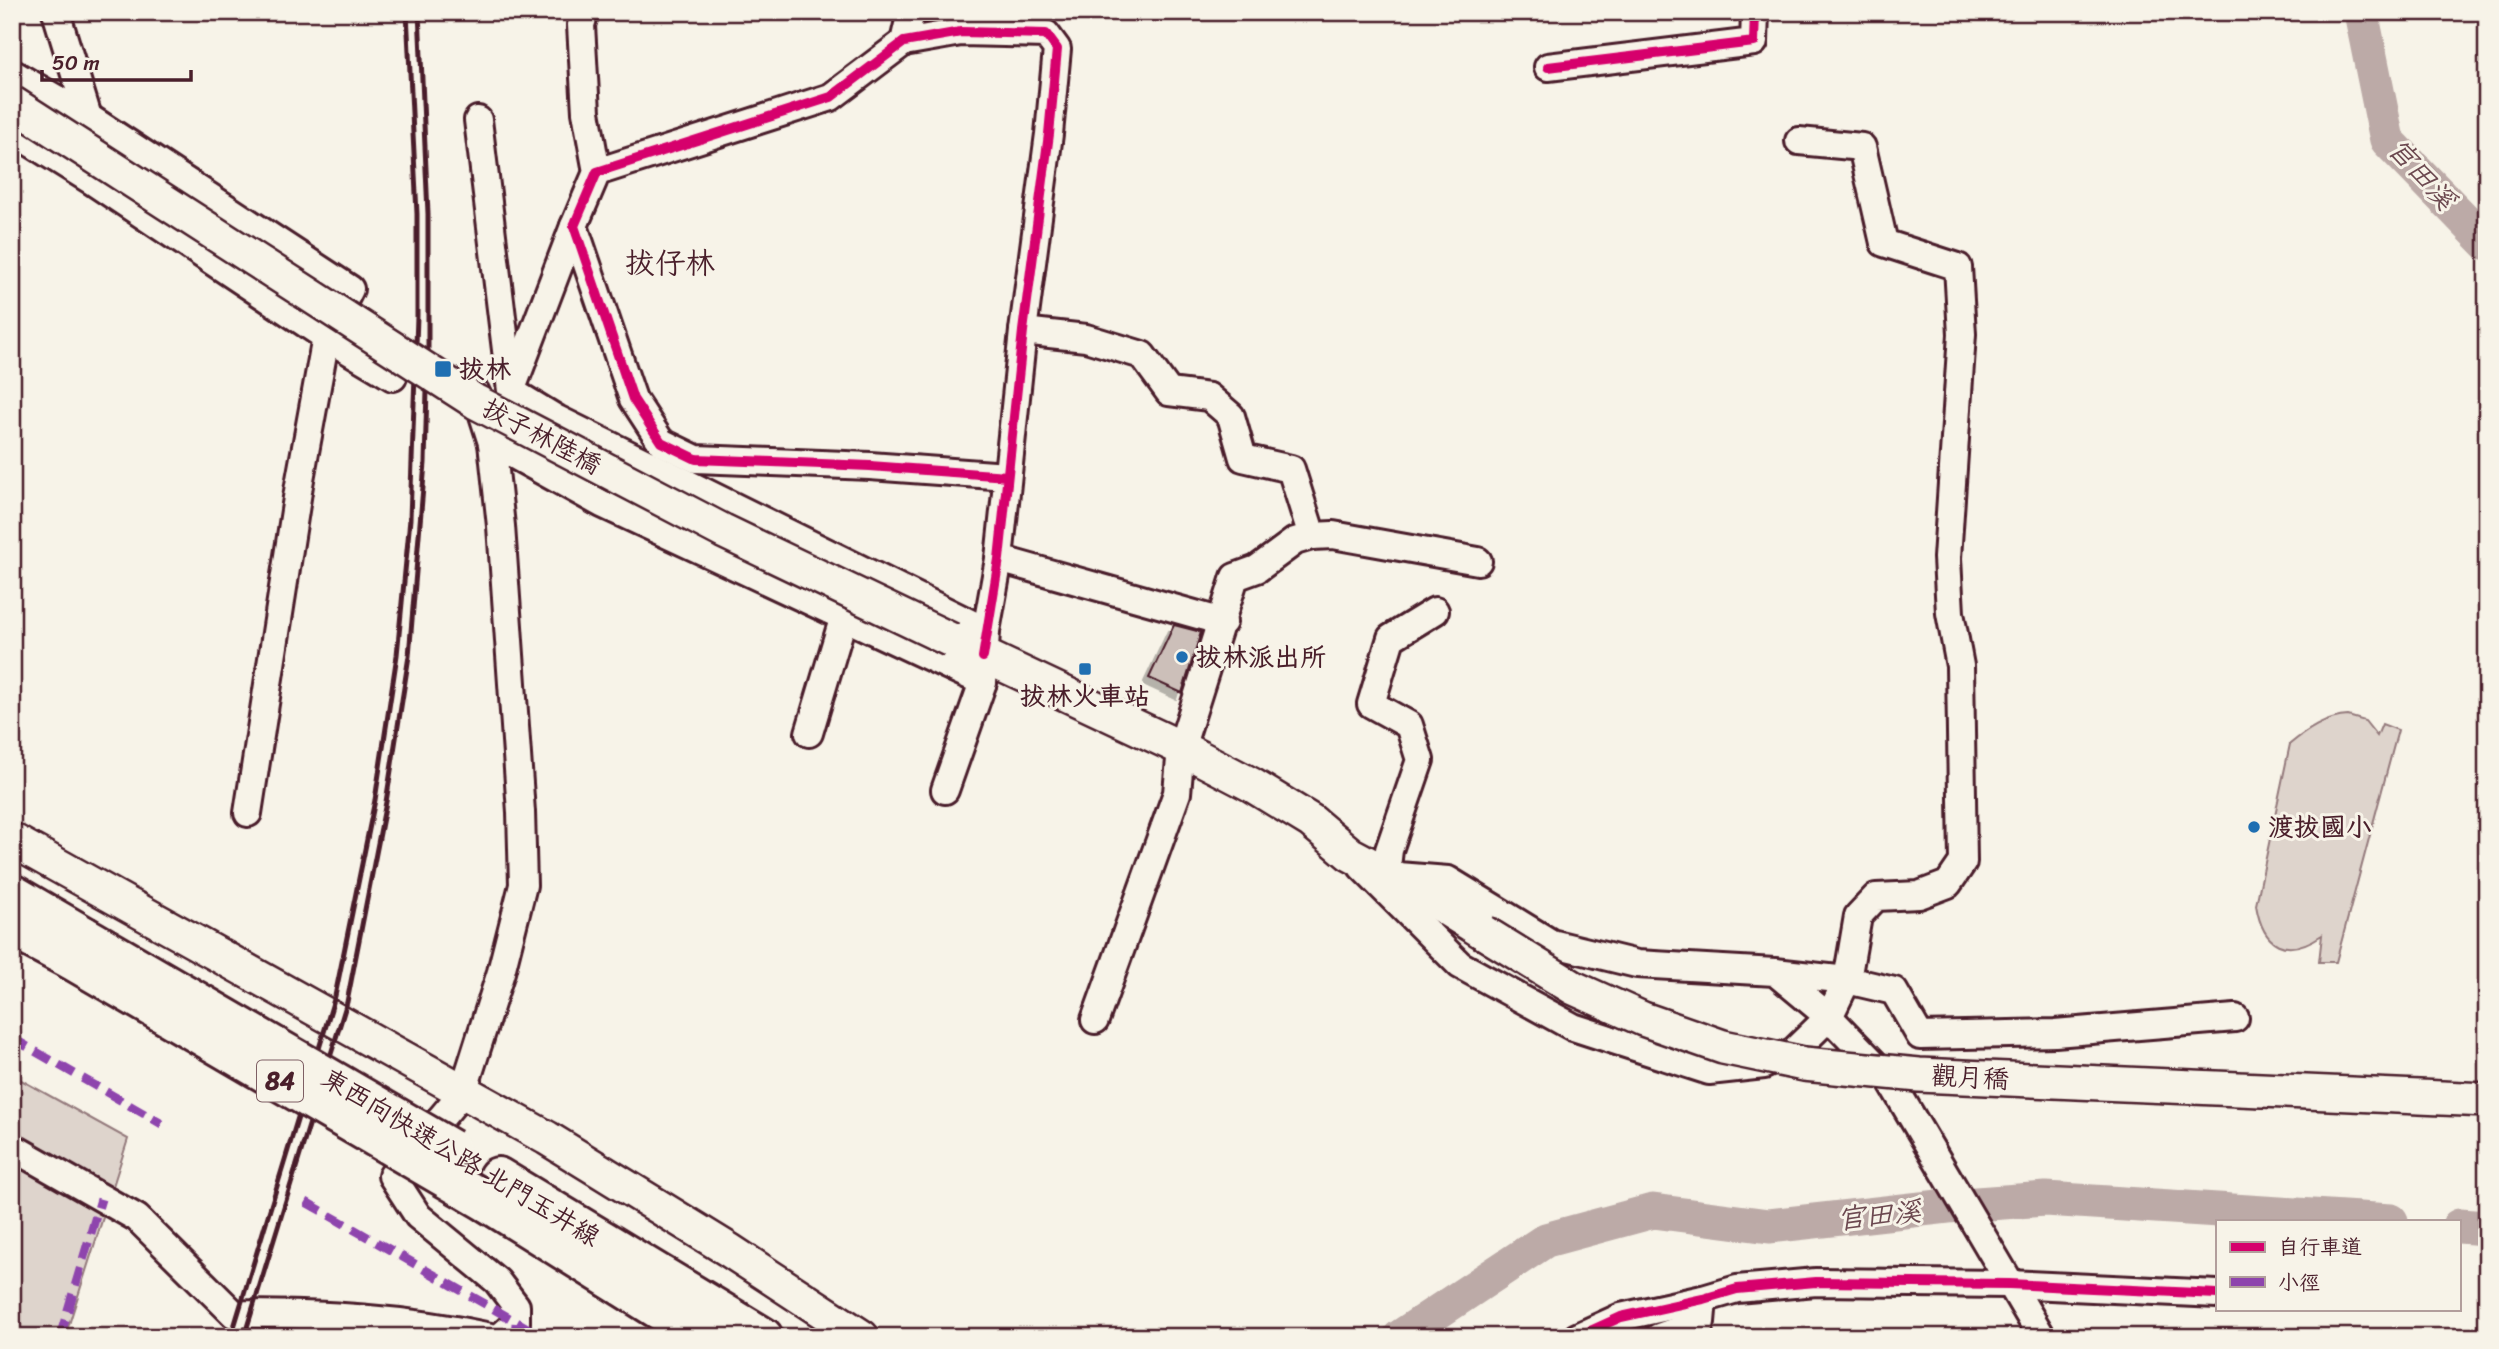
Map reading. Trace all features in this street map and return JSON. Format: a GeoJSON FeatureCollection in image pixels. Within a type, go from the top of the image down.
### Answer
{"type":"FeatureCollection","features":[{"type":"Feature","properties":{"kind":"highway","name":"東西向快速公路 北門玉井線"},"geometry":{"type":"LineString","coordinates":[[12,894],[498,1177],[763,1337]]}},
{"type":"Feature","properties":{"kind":"highway","name":"東西向快速公路 北門玉井線"},"geometry":{"type":"LineString","coordinates":[[12,928],[487,1202],[703,1337]]}},
{"type":"Feature","properties":{"kind":"main road","name":"拔子林陸橋"},"geometry":{"type":"LineString","coordinates":[[12,103],[476,402],[723,531],[984,657],[1181,748]]}},
{"type":"Feature","properties":{"kind":"main road","name":"觀月穚"},"geometry":{"type":"LineString","coordinates":[[1181,748],[1252,785],[1311,821],[1350,854],[1412,887],[1574,988],[1643,1019],[1723,1047],[1804,1064],[1931,1076],[2487,1100]]}},
{"type":"Feature","properties":{"kind":"main road"},"geometry":{"type":"LineString","coordinates":[[12,840],[547,1138],[729,1250],[862,1337]]}},
{"type":"Feature","properties":{"kind":"street"},"geometry":{"type":"LineString","coordinates":[[56,12],[88,117]]}},
{"type":"Feature","properties":{"kind":"street"},"geometry":{"type":"LineString","coordinates":[[492,443],[597,172],[586,112],[581,25],[585,12]]}},
{"type":"Feature","properties":{"kind":"street"},"geometry":{"type":"LineString","coordinates":[[904,42],[911,12]]}},
{"type":"Feature","properties":{"kind":"street"},"geometry":{"type":"LineString","coordinates":[[1548,67],[1754,42],[1755,12]]}},
{"type":"Feature","properties":{"kind":"street"},"geometry":{"type":"LineString","coordinates":[[597,172],[831,97],[904,42],[961,32],[1046,34],[1057,49],[999,559],[984,657],[945,790]]}},
{"type":"Feature","properties":{"kind":"street"},"geometry":{"type":"LineString","coordinates":[[12,72],[88,117],[350,289],[326,337],[299,485],[248,813]]}},
{"type":"Feature","properties":{"kind":"street"},"geometry":{"type":"LineString","coordinates":[[478,120],[511,391]]}},
{"type":"Feature","properties":{"kind":"street"},"geometry":{"type":"LineString","coordinates":[[12,131],[326,337],[393,377]]}},
{"type":"Feature","properties":{"kind":"street"},"geometry":{"type":"LineString","coordinates":[[92,181],[121,139]]}},
{"type":"Feature","properties":{"kind":"street"},"geometry":{"type":"LineString","coordinates":[[1350,854],[1460,965],[1573,1027],[1709,1071],[1764,1065],[1794,1051],[1829,1017],[1847,979],[1858,916],[1876,897],[1919,895],[1948,884],[1963,862],[1959,666],[1950,613],[1947,558],[1962,334],[1958,267],[1884,243],[1862,147],[1799,141]]}},
{"type":"Feature","properties":{"kind":"street"},"geometry":{"type":"LineString","coordinates":[[574,226],[633,400],[661,442],[696,459],[1007,476]]}},
{"type":"Feature","properties":{"kind":"street"},"geometry":{"type":"LineString","coordinates":[[1023,331],[1086,338],[1142,355],[1169,392],[1209,397],[1231,416],[1243,458],[1291,469],[1311,537]]}},
{"type":"Feature","properties":{"kind":"street"},"geometry":{"type":"LineString","coordinates":[[443,369],[475,387],[492,443],[501,526],[521,812],[523,885],[501,972],[463,1092],[391,1176],[418,1216],[497,1281],[516,1306],[516,1322],[500,1337]]}},
{"type":"Feature","properties":{"kind":"street"},"geometry":{"type":"LineString","coordinates":[[511,391],[984,657]]}},
{"type":"Feature","properties":{"kind":"street"},"geometry":{"type":"LineString","coordinates":[[492,443],[602,504],[844,616],[984,657]]}},
{"type":"Feature","properties":{"kind":"street"},"geometry":{"type":"LineString","coordinates":[[1095,1020],[1177,793],[1181,748],[1235,578],[1257,569],[1295,541],[1311,537],[1334,536],[1478,561]]}},
{"type":"Feature","properties":{"kind":"street"},"geometry":{"type":"LineString","coordinates":[[999,559],[1223,622]]}},
{"type":"Feature","properties":{"kind":"street"},"geometry":{"type":"LineString","coordinates":[[1434,611],[1391,638],[1371,704],[1409,725],[1420,760],[1389,850],[1386,874],[1448,880],[1551,943],[1637,964],[1847,979],[1894,991],[1920,1036],[2055,1033],[2235,1018]]}},
{"type":"Feature","properties":{"kind":"street"},"geometry":{"type":"LineString","coordinates":[[809,733],[844,616]]}},
{"type":"Feature","properties":{"kind":"street"},"geometry":{"type":"LineString","coordinates":[[1774,972],[1829,1017],[1890,1080],[2042,1337]]}},
{"type":"Feature","properties":{"kind":"street"},"geometry":{"type":"LineString","coordinates":[[12,1147],[137,1217],[234,1314],[299,1314],[392,1321],[442,1326],[491,1337]]}},
{"type":"Feature","properties":{"kind":"street"},"geometry":{"type":"LineString","coordinates":[[1577,1337],[1621,1317],[1737,1289],[1816,1282],[2009,1284],[2216,1294]]}},
{"type":"Feature","properties":{"kind":"street"},"geometry":{"type":"LineString","coordinates":[[1659,1337],[1701,1322],[1703,1299]]}},
{"type":"Feature","properties":{"kind":"shaded area"},"geometry":{"type":"Polygon","coordinates":[[[2348,716],[2365,721],[2377,736],[2382,724],[2398,730],[2336,962],[2319,962],[2322,935],[2297,946],[2278,945],[2264,931],[2256,905],[2290,744],[2317,725],[2348,716]]]}},
{"type":"Feature","properties":{"kind":"shaded area"},"geometry":{"type":"Polygon","coordinates":[[[12,1075],[128,1139],[65,1337],[12,1337],[12,1075]]]}},
{"type":"Feature","properties":{"kind":"building","name":"拔林派出所"},"geometry":{"type":"Polygon","coordinates":[[[1174,625],[1201,632],[1182,693],[1149,678],[1174,625]]]}},
{"type":"Feature","properties":{"kind":"waterway","name":"官田溪"},"geometry":{"type":"LineString","coordinates":[[2361,12],[2387,140],[2487,243]]}},
{"type":"Feature","properties":{"kind":"waterway","name":"官田溪"},"geometry":{"type":"LineString","coordinates":[[1400,1337],[1546,1240],[1653,1211],[1769,1226],[1948,1206],[2046,1199],[2375,1220]]}},
{"type":"Feature","properties":{"kind":"waterway","name":"官田溪"},"geometry":{"type":"LineString","coordinates":[[2460,1226],[2487,1228]]}},
{"type":"Feature","properties":{"kind":"railway"},"geometry":{"type":"LineString","coordinates":[[231,1337],[335,996],[375,800],[397,655],[410,519],[417,316],[417,214],[407,12]]}},
{"type":"Feature","properties":{"kind":"railway"},"geometry":{"type":"LineString","coordinates":[[244,1337],[347,1002],[386,802],[409,656],[425,463],[428,352],[428,214],[419,12]]}},
{"type":"Feature","properties":{"kind":"marked path"},"geometry":{"type":"LineString","coordinates":[[12,1038],[162,1124]]}},
{"type":"Feature","properties":{"kind":"marked path"},"geometry":{"type":"LineString","coordinates":[[60,1337],[101,1199]]}},
{"type":"Feature","properties":{"kind":"marked path"},"geometry":{"type":"LineString","coordinates":[[306,1202],[543,1337]]}},
{"type":"Feature","properties":{"kind":"marked path"},"geometry":{"type":"LineString","coordinates":[[515,1337],[516,1323]]}},
{"type":"Feature","properties":{"kind":"cycle path"},"geometry":{"type":"LineString","coordinates":[[1548,67],[1754,42],[1755,12]]}},
{"type":"Feature","properties":{"kind":"cycle path"},"geometry":{"type":"LineString","coordinates":[[983,657],[999,559],[1023,331],[1049,134],[1057,49],[1046,34],[961,32],[904,42],[831,97],[597,172],[574,226],[633,399],[661,442],[696,459],[870,466],[1007,476]]}},
{"type":"Feature","properties":{"kind":"cycle path"},"geometry":{"type":"LineString","coordinates":[[1577,1337],[1621,1317],[1737,1289],[1816,1282],[2009,1284],[2216,1294]]}},
{"type":"Feature","properties":{"kind":"place","name":"拔林"},"geometry":{"type":"Point","coordinates":[443,369]}},
{"type":"Feature","properties":{"kind":"place","name":"拔林派出所"},"geometry":{"type":"Point","coordinates":[1182,657]}},
{"type":"Feature","properties":{"kind":"place","name":"拔林火車站"},"geometry":{"type":"Point","coordinates":[1085,669]}},
{"type":"Feature","properties":{"kind":"place","name":"渡拔國小"},"geometry":{"type":"Point","coordinates":[2254,827]}},
{"type":"Feature","properties":{"kind":"district","name":"拔仔林"},"geometry":{"type":"Point","coordinates":[670,263]}}]}
